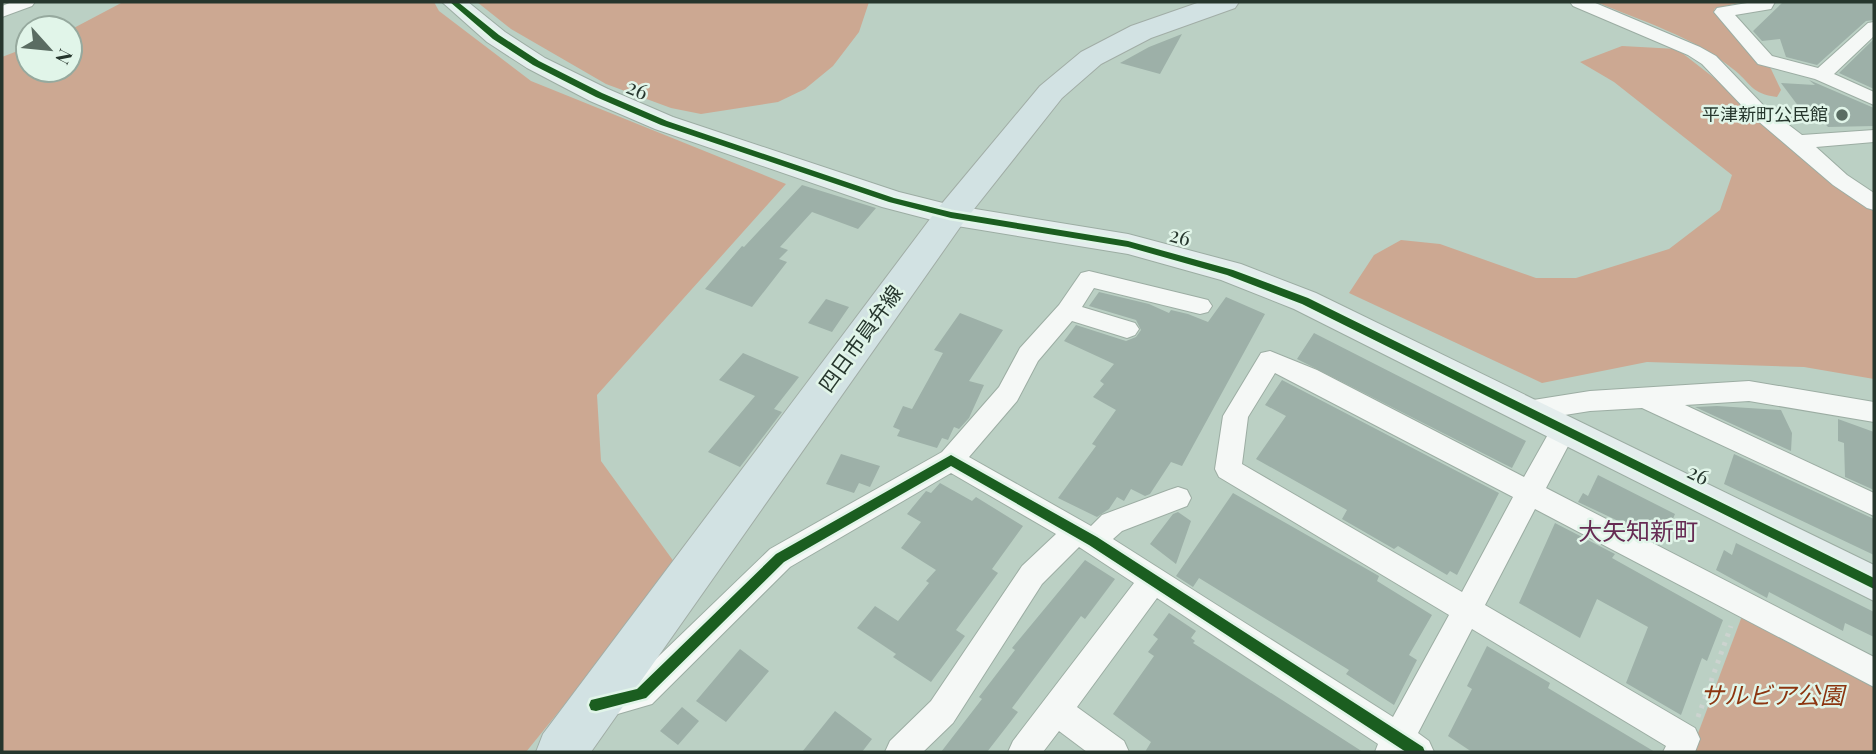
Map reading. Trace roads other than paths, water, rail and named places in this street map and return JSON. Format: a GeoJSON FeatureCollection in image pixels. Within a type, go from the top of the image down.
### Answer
{"type":"FeatureCollection","features":[{"type":"Feature","properties":{"kind":"main road","name":"四日市員弁線"},"geometry":{"type":"LineString","coordinates":[[561,752],[951,215],[1051,92],[1091,58],[1141,32],[1225,2]]}},
{"type":"Feature","properties":{"kind":"street"},"geometry":{"type":"LineString","coordinates":[[2,12],[26,2]]}},
{"type":"Feature","properties":{"kind":"street","name":"26"},"geometry":{"type":"LineString","coordinates":[[454,2],[496,37],[536,63],[599,95],[664,123],[892,200],[951,215],[1128,244],[1230,271],[1305,301],[1874,584]]}},
{"type":"Feature","properties":{"kind":"street"},"geometry":{"type":"LineString","coordinates":[[1579,2],[1702,55],[1727,77],[1758,111],[1798,142],[1854,192],[1874,203]]}},
{"type":"Feature","properties":{"kind":"street"},"geometry":{"type":"LineString","coordinates":[[1766,2],[1765,5],[1723,12],[1765,60],[1822,75],[1874,99]]}},
{"type":"Feature","properties":{"kind":"street"},"geometry":{"type":"LineString","coordinates":[[1822,75],[1874,27]]}},
{"type":"Feature","properties":{"kind":"street"},"geometry":{"type":"LineString","coordinates":[[1798,142],[1874,136]]}},
{"type":"Feature","properties":{"kind":"street"},"geometry":{"type":"LineString","coordinates":[[596,705],[641,694],[780,558],[951,460],[1008,394],[1018,371],[1067,311],[1089,279],[1200,306]]}},
{"type":"Feature","properties":{"kind":"street"},"geometry":{"type":"LineString","coordinates":[[1067,311],[1127,329]]}},
{"type":"Feature","properties":{"kind":"street"},"geometry":{"type":"LineString","coordinates":[[1681,745],[1466,611],[1228,469],[1236,416],[1270,360],[1530,492],[1874,673]]}},
{"type":"Feature","properties":{"kind":"street"},"geometry":{"type":"LineString","coordinates":[[1527,411],[1590,401],[1749,391],[1874,412]]}},
{"type":"Feature","properties":{"kind":"street"},"geometry":{"type":"LineString","coordinates":[[1647,399],[1874,505]]}},
{"type":"Feature","properties":{"kind":"street"},"geometry":{"type":"LineString","coordinates":[[951,460],[1154,580],[1402,748],[1466,611],[1564,429]]}},
{"type":"Feature","properties":{"kind":"street"},"geometry":{"type":"LineString","coordinates":[[901,752],[942,712],[1032,575],[1084,537],[1112,523],[1178,498]]}},
{"type":"Feature","properties":{"kind":"street"},"geometry":{"type":"LineString","coordinates":[[1024,752],[1154,580]]}},
{"type":"Feature","properties":{"kind":"street"},"geometry":{"type":"LineString","coordinates":[[1056,710],[1113,752]]}},
{"type":"Feature","properties":{"kind":"place","name":"平津新町公民館"},"geometry":{"type":"Point","coordinates":[1842,115]}},
{"type":"Feature","properties":{"kind":"district","name":"大矢知新町"},"geometry":{"type":"Point","coordinates":[1638,532]}},
{"type":"Feature","properties":{"kind":"park label","name":"サルビア公園"},"geometry":{"type":"Point","coordinates":[1772,696]}}]}
